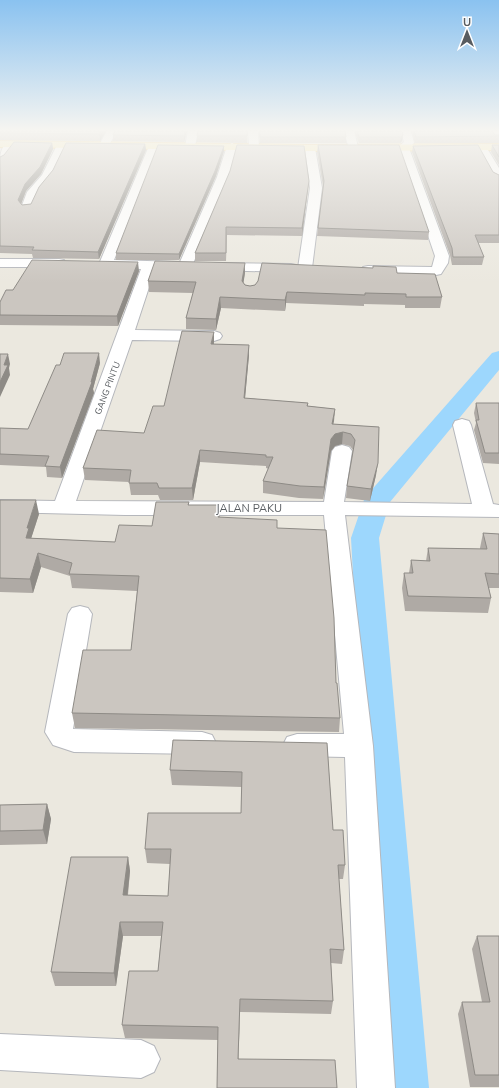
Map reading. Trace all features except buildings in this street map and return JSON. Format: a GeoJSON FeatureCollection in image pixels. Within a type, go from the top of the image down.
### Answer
{"type":"FeatureCollection","features":[{"type":"Feature","properties":{"kind":"street"},"geometry":{"type":"LineString","coordinates":[[27,208],[33,192],[42,182]]}},
{"type":"Feature","properties":{"kind":"street"},"geometry":{"type":"LineString","coordinates":[[106,264],[139,182]]}},
{"type":"Feature","properties":{"kind":"street"},"geometry":{"type":"LineString","coordinates":[[185,266],[221,182]]}},
{"type":"Feature","properties":{"kind":"street"},"geometry":{"type":"LineString","coordinates":[[305,268],[316,188],[315,182]]}},
{"type":"Feature","properties":{"kind":"street"},"geometry":{"type":"LineString","coordinates":[[352,269],[436,271],[441,263],[442,256],[415,182]]}},
{"type":"Feature","properties":{"kind":"street"},"geometry":{"type":"LineString","coordinates":[[4,267],[69,264]]}},
{"type":"Feature","properties":{"kind":"street"},"geometry":{"type":"LineString","coordinates":[[91,264],[321,268]]}},
{"type":"Feature","properties":{"kind":"street","name":"GANG PINTU"},"geometry":{"type":"LineString","coordinates":[[63,508],[127,334],[150,266]]}},
{"type":"Feature","properties":{"kind":"street"},"geometry":{"type":"LineString","coordinates":[[252,283],[255,268]]}},
{"type":"Feature","properties":{"kind":"street"},"geometry":{"type":"LineString","coordinates":[[127,334],[214,336]]}},
{"type":"Feature","properties":{"kind":"street"},"geometry":{"type":"LineString","coordinates":[[462,425],[492,510]]}},
{"type":"Feature","properties":{"kind":"street"},"geometry":{"type":"LineString","coordinates":[[342,451],[342,508],[337,532],[360,746],[376,1088]]}},
{"type":"Feature","properties":{"kind":"street","name":"JALAN PAKU"},"geometry":{"type":"LineString","coordinates":[[0,506],[63,508],[342,508],[492,510]]}},
{"type":"Feature","properties":{"kind":"street"},"geometry":{"type":"LineString","coordinates":[[80,614],[58,732],[63,737],[74,742],[225,744]]}},
{"type":"Feature","properties":{"kind":"street"},"geometry":{"type":"LineString","coordinates":[[272,744],[360,746]]}},
{"type":"Feature","properties":{"kind":"street"},"geometry":{"type":"LineString","coordinates":[[0,1052],[141,1059]]}},
{"type":"Feature","properties":{"kind":"waterway"},"geometry":{"type":"LineString","coordinates":[[405,1088],[365,538],[377,500],[499,357]]}}]}
